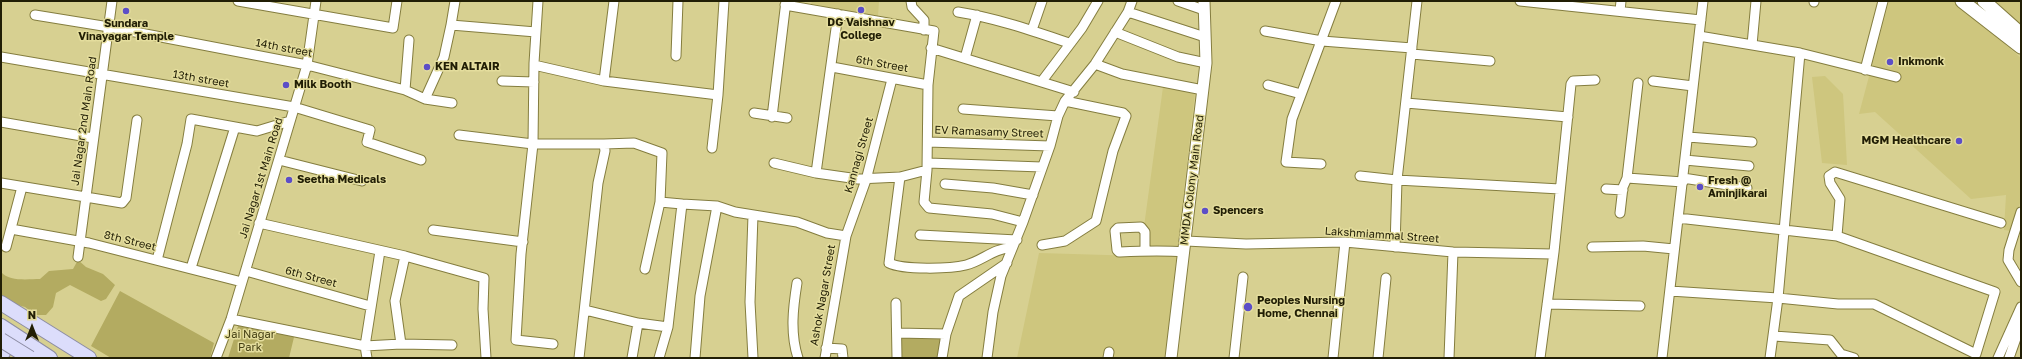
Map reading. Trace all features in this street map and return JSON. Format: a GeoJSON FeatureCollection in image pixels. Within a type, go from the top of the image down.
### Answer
{"type":"FeatureCollection","features":[{"type":"Feature","properties":{"kind":"main road"},"geometry":{"type":"LineString","coordinates":[[1962,1],[2021,47]]}},
{"type":"Feature","properties":{"kind":"main road"},"geometry":{"type":"LineString","coordinates":[[1984,1],[2021,34]]}},
{"type":"Feature","properties":{"kind":"main road"},"geometry":{"type":"LineString","coordinates":[[1,303],[89,358]]}},
{"type":"Feature","properties":{"kind":"main road"},"geometry":{"type":"LineString","coordinates":[[1,326],[7,337],[30,358]]}},
{"type":"Feature","properties":{"kind":"main road"},"geometry":{"type":"LineString","coordinates":[[1,356],[7,337]]}},
{"type":"Feature","properties":{"kind":"main road"},"geometry":{"type":"LineString","coordinates":[[7,337],[50,358]]}},
{"type":"Feature","properties":{"kind":"main road"},"geometry":{"type":"LineString","coordinates":[[1,350],[14,358]]}},
{"type":"Feature","properties":{"kind":"street","name":"Jai Nagar 2nd Main Road"},"geometry":{"type":"LineString","coordinates":[[78,257],[112,1]]}},
{"type":"Feature","properties":{"kind":"street"},"geometry":{"type":"LineString","coordinates":[[238,1],[393,28],[398,1]]}},
{"type":"Feature","properties":{"kind":"street","name":"Jai Nagar 1st Main Road"},"geometry":{"type":"LineString","coordinates":[[216,358],[231,319],[246,271],[258,223],[279,160],[307,65],[316,1]]}},
{"type":"Feature","properties":{"kind":"street"},"geometry":{"type":"LineString","coordinates":[[425,98],[444,58],[455,1]]}},
{"type":"Feature","properties":{"kind":"street"},"geometry":{"type":"LineString","coordinates":[[538,1],[534,65],[534,144],[522,242],[516,340],[553,344]]}},
{"type":"Feature","properties":{"kind":"street"},"geometry":{"type":"LineString","coordinates":[[604,81],[614,1]]}},
{"type":"Feature","properties":{"kind":"street"},"geometry":{"type":"LineString","coordinates":[[676,56],[678,1]]}},
{"type":"Feature","properties":{"kind":"street"},"geometry":{"type":"LineString","coordinates":[[712,148],[718,95],[724,1]]}},
{"type":"Feature","properties":{"kind":"street"},"geometry":{"type":"LineString","coordinates":[[911,1],[912,7],[924,20],[924,30]]}},
{"type":"Feature","properties":{"kind":"street"},"geometry":{"type":"LineString","coordinates":[[1032,30],[1042,1]]}},
{"type":"Feature","properties":{"kind":"street"},"geometry":{"type":"LineString","coordinates":[[1042,81],[1069,43],[1082,28],[1098,1]]}},
{"type":"Feature","properties":{"kind":"street"},"geometry":{"type":"LineString","coordinates":[[987,358],[993,312],[1001,276],[1007,263],[1011,248],[1017,240],[1024,222],[1050,146],[1058,116],[1065,101],[1074,92],[1095,64],[1128,12],[1132,1]]}},
{"type":"Feature","properties":{"kind":"street"},"geometry":{"type":"LineString","coordinates":[[1178,1],[1204,6]]}},
{"type":"Feature","properties":{"kind":"street"},"geometry":{"type":"LineString","coordinates":[[1321,164],[1286,162],[1292,119],[1336,1]]}},
{"type":"Feature","properties":{"kind":"street"},"geometry":{"type":"LineString","coordinates":[[1395,247],[1397,180],[1417,1]]}},
{"type":"Feature","properties":{"kind":"street"},"geometry":{"type":"LineString","coordinates":[[1520,1],[1701,20]]}},
{"type":"Feature","properties":{"kind":"street"},"geometry":{"type":"LineString","coordinates":[[1620,11],[1621,1]]}},
{"type":"Feature","properties":{"kind":"street"},"geometry":{"type":"LineString","coordinates":[[1662,358],[1703,1]]}},
{"type":"Feature","properties":{"kind":"street"},"geometry":{"type":"LineString","coordinates":[[1752,45],[1756,1]]}},
{"type":"Feature","properties":{"kind":"street"},"geometry":{"type":"LineString","coordinates":[[1865,70],[1883,1]]}},
{"type":"Feature","properties":{"kind":"street"},"geometry":{"type":"LineString","coordinates":[[772,117],[785,3],[934,31],[928,85],[928,167],[924,202],[929,208],[992,214],[1024,222]]}},
{"type":"Feature","properties":{"kind":"street","name":"MMDA Colony Main Road"},"geometry":{"type":"LineString","coordinates":[[1171,358],[1206,63],[1204,6]]}},
{"type":"Feature","properties":{"kind":"street"},"geometry":{"type":"LineString","coordinates":[[958,12],[977,15],[1032,30],[1069,43]]}},
{"type":"Feature","properties":{"kind":"street"},"geometry":{"type":"LineString","coordinates":[[1128,12],[1205,37]]}},
{"type":"Feature","properties":{"kind":"street"},"geometry":{"type":"LineString","coordinates":[[816,173],[832,67],[838,14]]}},
{"type":"Feature","properties":{"kind":"street","name":"14th street"},"geometry":{"type":"LineString","coordinates":[[35,15],[109,27],[307,65],[405,90],[425,98],[452,102]]}},
{"type":"Feature","properties":{"kind":"street"},"geometry":{"type":"LineString","coordinates":[[965,58],[977,15]]}},
{"type":"Feature","properties":{"kind":"street"},"geometry":{"type":"LineString","coordinates":[[451,26],[536,32]]}},
{"type":"Feature","properties":{"kind":"street"},"geometry":{"type":"LineString","coordinates":[[1115,32],[1178,57],[1206,63]]}},
{"type":"Feature","properties":{"kind":"street"},"geometry":{"type":"LineString","coordinates":[[1265,32],[1322,41],[1490,61]]}},
{"type":"Feature","properties":{"kind":"street"},"geometry":{"type":"LineString","coordinates":[[1699,36],[1800,53],[1896,77]]}},
{"type":"Feature","properties":{"kind":"street"},"geometry":{"type":"LineString","coordinates":[[405,90],[409,40]]}},
{"type":"Feature","properties":{"kind":"street"},"geometry":{"type":"LineString","coordinates":[[931,48],[1074,92]]}},
{"type":"Feature","properties":{"kind":"street"},"geometry":{"type":"LineString","coordinates":[[1770,358],[1778,298],[1800,53]]}},
{"type":"Feature","properties":{"kind":"street","name":"13th street"},"geometry":{"type":"LineString","coordinates":[[1,57],[294,107],[370,130],[367,142],[421,160]]}},
{"type":"Feature","properties":{"kind":"street"},"geometry":{"type":"LineString","coordinates":[[1095,64],[1122,74],[1203,90]]}},
{"type":"Feature","properties":{"kind":"street"},"geometry":{"type":"LineString","coordinates":[[534,65],[604,81],[718,95]]}},
{"type":"Feature","properties":{"kind":"street","name":"6th Street"},"geometry":{"type":"LineString","coordinates":[[832,67],[928,85]]}},
{"type":"Feature","properties":{"kind":"street","name":"Kannagi Street"},"geometry":{"type":"LineString","coordinates":[[846,236],[866,180],[892,79]]}},
{"type":"Feature","properties":{"kind":"street"},"geometry":{"type":"LineString","coordinates":[[1540,358],[1573,81],[1595,80]]}},
{"type":"Feature","properties":{"kind":"street"},"geometry":{"type":"LineString","coordinates":[[502,81],[534,82]]}},
{"type":"Feature","properties":{"kind":"street"},"geometry":{"type":"LineString","coordinates":[[1653,81],[1693,86]]}},
{"type":"Feature","properties":{"kind":"street"},"geometry":{"type":"LineString","coordinates":[[1620,213],[1622,190],[1627,178],[1638,83]]}},
{"type":"Feature","properties":{"kind":"street"},"geometry":{"type":"LineString","coordinates":[[1268,85],[1301,94]]}},
{"type":"Feature","properties":{"kind":"street"},"geometry":{"type":"LineString","coordinates":[[1042,245],[1065,241],[1096,221],[1113,151],[1126,116],[1123,113],[1065,101]]}},
{"type":"Feature","properties":{"kind":"street"},"geometry":{"type":"LineString","coordinates":[[1406,103],[1568,117]]}},
{"type":"Feature","properties":{"kind":"street"},"geometry":{"type":"LineString","coordinates":[[963,109],[1058,116]]}},
{"type":"Feature","properties":{"kind":"street"},"geometry":{"type":"LineString","coordinates":[[754,113],[772,117],[787,118]]}},
{"type":"Feature","properties":{"kind":"street"},"geometry":{"type":"LineString","coordinates":[[157,260],[187,144],[191,119],[257,131],[290,121]]}},
{"type":"Feature","properties":{"kind":"street"},"geometry":{"type":"LineString","coordinates":[[1,183],[122,203],[125,201],[137,120]]}},
{"type":"Feature","properties":{"kind":"street"},"geometry":{"type":"LineString","coordinates":[[1,122],[93,138]]}},
{"type":"Feature","properties":{"kind":"street"},"geometry":{"type":"LineString","coordinates":[[191,268],[235,127]]}},
{"type":"Feature","properties":{"kind":"street"},"geometry":{"type":"LineString","coordinates":[[460,135],[534,144],[634,143],[662,153],[660,202],[645,269]]}},
{"type":"Feature","properties":{"kind":"street"},"geometry":{"type":"LineString","coordinates":[[1688,137],[1752,142]]}},
{"type":"Feature","properties":{"kind":"street","name":"EV Ramasamy Street"},"geometry":{"type":"LineString","coordinates":[[928,142],[1050,146]]}},
{"type":"Feature","properties":{"kind":"street"},"geometry":{"type":"LineString","coordinates":[[579,358],[598,183],[605,151],[604,144]]}},
{"type":"Feature","properties":{"kind":"street"},"geometry":{"type":"LineString","coordinates":[[279,160],[362,181]]}},
{"type":"Feature","properties":{"kind":"street"},"geometry":{"type":"LineString","coordinates":[[1685,160],[1748,166]]}},
{"type":"Feature","properties":{"kind":"street"},"geometry":{"type":"LineString","coordinates":[[774,162],[816,173],[866,180],[900,177],[928,167],[1042,167]]}},
{"type":"Feature","properties":{"kind":"street"},"geometry":{"type":"LineString","coordinates":[[1837,236],[1840,199],[1830,183],[1829,176],[1835,172],[2001,223]]}},
{"type":"Feature","properties":{"kind":"street"},"geometry":{"type":"LineString","coordinates":[[1360,176],[1397,180],[1560,189]]}},
{"type":"Feature","properties":{"kind":"street"},"geometry":{"type":"LineString","coordinates":[[900,177],[889,263],[911,268],[965,265],[988,256],[1000,248],[1011,248]]}},
{"type":"Feature","properties":{"kind":"street"},"geometry":{"type":"LineString","coordinates":[[1627,178],[1683,180],[1747,188]]}},
{"type":"Feature","properties":{"kind":"street"},"geometry":{"type":"LineString","coordinates":[[945,184],[993,188],[1033,195]]}},
{"type":"Feature","properties":{"kind":"street"},"geometry":{"type":"LineString","coordinates":[[6,246],[22,186]]}},
{"type":"Feature","properties":{"kind":"street"},"geometry":{"type":"LineString","coordinates":[[1606,189],[1622,190]]}},
{"type":"Feature","properties":{"kind":"street"},"geometry":{"type":"LineString","coordinates":[[660,202],[717,206],[753,215],[797,222],[827,233],[846,236]]}},
{"type":"Feature","properties":{"kind":"street"},"geometry":{"type":"LineString","coordinates":[[659,358],[668,327],[682,204]]}},
{"type":"Feature","properties":{"kind":"street"},"geometry":{"type":"LineString","coordinates":[[695,358],[700,296],[717,206]]}},
{"type":"Feature","properties":{"kind":"street"},"geometry":{"type":"LineString","coordinates":[[2021,212],[2009,250],[2008,260],[2021,282]]}},
{"type":"Feature","properties":{"kind":"street"},"geometry":{"type":"LineString","coordinates":[[753,215],[750,302],[753,358]]}},
{"type":"Feature","properties":{"kind":"street"},"geometry":{"type":"LineString","coordinates":[[1670,291],[1778,298],[1838,304],[1874,304],[1976,354],[1995,292],[1837,236],[1678,218]]}},
{"type":"Feature","properties":{"kind":"street"},"geometry":{"type":"LineString","coordinates":[[258,223],[405,256],[484,278],[483,309],[486,358]]}},
{"type":"Feature","properties":{"kind":"street"},"geometry":{"type":"LineString","coordinates":[[1145,251],[1145,232],[1137,226],[1118,228],[1115,232],[1117,250],[1119,252],[1184,252]]}},
{"type":"Feature","properties":{"kind":"street","name":"8th Street"},"geometry":{"type":"LineString","coordinates":[[11,229],[79,242],[191,268],[242,282]]}},
{"type":"Feature","properties":{"kind":"street"},"geometry":{"type":"LineString","coordinates":[[433,230],[522,242]]}},
{"type":"Feature","properties":{"kind":"street"},"geometry":{"type":"LineString","coordinates":[[920,235],[1017,240]]}},
{"type":"Feature","properties":{"kind":"street","name":"Ashok Nagar Street"},"geometry":{"type":"LineString","coordinates":[[825,358],[846,236]]}},
{"type":"Feature","properties":{"kind":"street","name":"Lakshmiammal Street"},"geometry":{"type":"LineString","coordinates":[[1186,241],[1246,244],[1345,242],[1454,252],[1553,254]]}},
{"type":"Feature","properties":{"kind":"street"},"geometry":{"type":"LineString","coordinates":[[1333,358],[1345,242]]}},
{"type":"Feature","properties":{"kind":"street"},"geometry":{"type":"LineString","coordinates":[[1592,247],[1643,246],[1674,248]]}},
{"type":"Feature","properties":{"kind":"street"},"geometry":{"type":"LineString","coordinates":[[367,358],[366,346],[370,306],[380,251]]}},
{"type":"Feature","properties":{"kind":"street"},"geometry":{"type":"LineString","coordinates":[[1449,358],[1454,252]]}},
{"type":"Feature","properties":{"kind":"street"},"geometry":{"type":"LineString","coordinates":[[401,344],[395,301],[405,256]]}},
{"type":"Feature","properties":{"kind":"street"},"geometry":{"type":"LineString","coordinates":[[942,358],[946,334],[959,296],[1007,263]]}},
{"type":"Feature","properties":{"kind":"street","name":"6th Street"},"geometry":{"type":"LineString","coordinates":[[246,271],[370,306]]}},
{"type":"Feature","properties":{"kind":"street"},"geometry":{"type":"LineString","coordinates":[[1234,358],[1243,276]]}},
{"type":"Feature","properties":{"kind":"street"},"geometry":{"type":"LineString","coordinates":[[1378,358],[1386,278]]}},
{"type":"Feature","properties":{"kind":"street"},"geometry":{"type":"LineString","coordinates":[[797,283],[793,308],[793,338],[798,358]]}},
{"type":"Feature","properties":{"kind":"street"},"geometry":{"type":"LineString","coordinates":[[896,303],[897,358]]}},
{"type":"Feature","properties":{"kind":"street"},"geometry":{"type":"LineString","coordinates":[[1547,304],[1640,306]]}},
{"type":"Feature","properties":{"kind":"street"},"geometry":{"type":"LineString","coordinates":[[1998,358],[2021,307]]}},
{"type":"Feature","properties":{"kind":"street"},"geometry":{"type":"LineString","coordinates":[[585,310],[638,323],[668,327]]}},
{"type":"Feature","properties":{"kind":"street"},"geometry":{"type":"LineString","coordinates":[[231,319],[366,346],[401,344],[452,345]]}},
{"type":"Feature","properties":{"kind":"street"},"geometry":{"type":"LineString","coordinates":[[632,358],[638,323]]}},
{"type":"Feature","properties":{"kind":"street"},"geometry":{"type":"LineString","coordinates":[[2009,358],[2021,324]]}},
{"type":"Feature","properties":{"kind":"street"},"geometry":{"type":"LineString","coordinates":[[897,333],[946,334]]}},
{"type":"Feature","properties":{"kind":"street"},"geometry":{"type":"LineString","coordinates":[[1774,336],[1830,340],[1842,354],[1854,358]]}},
{"type":"Feature","properties":{"kind":"street"},"geometry":{"type":"LineString","coordinates":[[826,348],[842,349],[843,358]]}},
{"type":"Feature","properties":{"kind":"shaded area","name":"DG Vaishnav College"},"geometry":{"type":"Polygon","coordinates":[[[812,1],[879,1],[878,16],[811,4],[812,1]]]}},
{"type":"Feature","properties":{"kind":"shaded area"},"geometry":{"type":"Polygon","coordinates":[[[1889,1],[1955,1],[2021,58],[2021,200],[2011,231],[2004,230],[2006,195],[1971,199],[1875,112],[1859,114],[1889,1]]]}},
{"type":"Feature","properties":{"kind":"shaded area"},"geometry":{"type":"Polygon","coordinates":[[[1991,1],[2021,1],[2021,28],[1991,1]]]}},
{"type":"Feature","properties":{"kind":"shaded area"},"geometry":{"type":"Polygon","coordinates":[[[1825,76],[1843,94],[1847,165],[1822,163],[1812,77],[1825,76]]]}},
{"type":"Feature","properties":{"kind":"shaded area"},"geometry":{"type":"Polygon","coordinates":[[[1163,87],[1195,93],[1165,358],[1017,358],[1039,253],[1140,256],[1163,87]]]}},
{"type":"Feature","properties":{"kind":"green space"},"geometry":{"type":"Polygon","coordinates":[[[78,260],[86,267],[103,274],[115,285],[106,299],[101,301],[70,285],[56,293],[53,307],[46,315],[36,315],[25,307],[14,304],[1,295],[1,272],[14,279],[40,279],[49,271],[73,269],[78,260]]]}},
{"type":"Feature","properties":{"kind":"green space"},"geometry":{"type":"Polygon","coordinates":[[[120,291],[214,343],[210,358],[111,358],[91,346],[120,291]]]}},
{"type":"Feature","properties":{"kind":"green space","name":"Jai Nagar Park"},"geometry":{"type":"Polygon","coordinates":[[[239,323],[295,333],[289,358],[228,358],[239,323]]]}},
{"type":"Feature","properties":{"kind":"green space"},"geometry":{"type":"Polygon","coordinates":[[[898,334],[944,336],[940,358],[898,358],[898,334]]]}},
{"type":"Feature","properties":{"kind":"place","name":"DG Vaishnav College"},"geometry":{"type":"Point","coordinates":[861,10]}},
{"type":"Feature","properties":{"kind":"place","name":"Sundara Vinayagar Temple"},"geometry":{"type":"Point","coordinates":[126,11]}},
{"type":"Feature","properties":{"kind":"place","name":"Inkmonk"},"geometry":{"type":"Point","coordinates":[1890,62]}},
{"type":"Feature","properties":{"kind":"place","name":"KEN ALTAIR"},"geometry":{"type":"Point","coordinates":[427,67]}},
{"type":"Feature","properties":{"kind":"place","name":"Milk Booth"},"geometry":{"type":"Point","coordinates":[286,85]}},
{"type":"Feature","properties":{"kind":"place","name":"MGM Healthcare"},"geometry":{"type":"Point","coordinates":[1959,141]}},
{"type":"Feature","properties":{"kind":"place","name":"Seetha Medicals"},"geometry":{"type":"Point","coordinates":[289,180]}},
{"type":"Feature","properties":{"kind":"place","name":"Fresh @ Aminjikarai"},"geometry":{"type":"Point","coordinates":[1700,187]}},
{"type":"Feature","properties":{"kind":"place","name":"Spencers"},"geometry":{"type":"Point","coordinates":[1205,211]}},
{"type":"Feature","properties":{"kind":"place","name":"Peoples Nursing Home, Chennai"},"geometry":{"type":"Point","coordinates":[1248,307]}}]}
